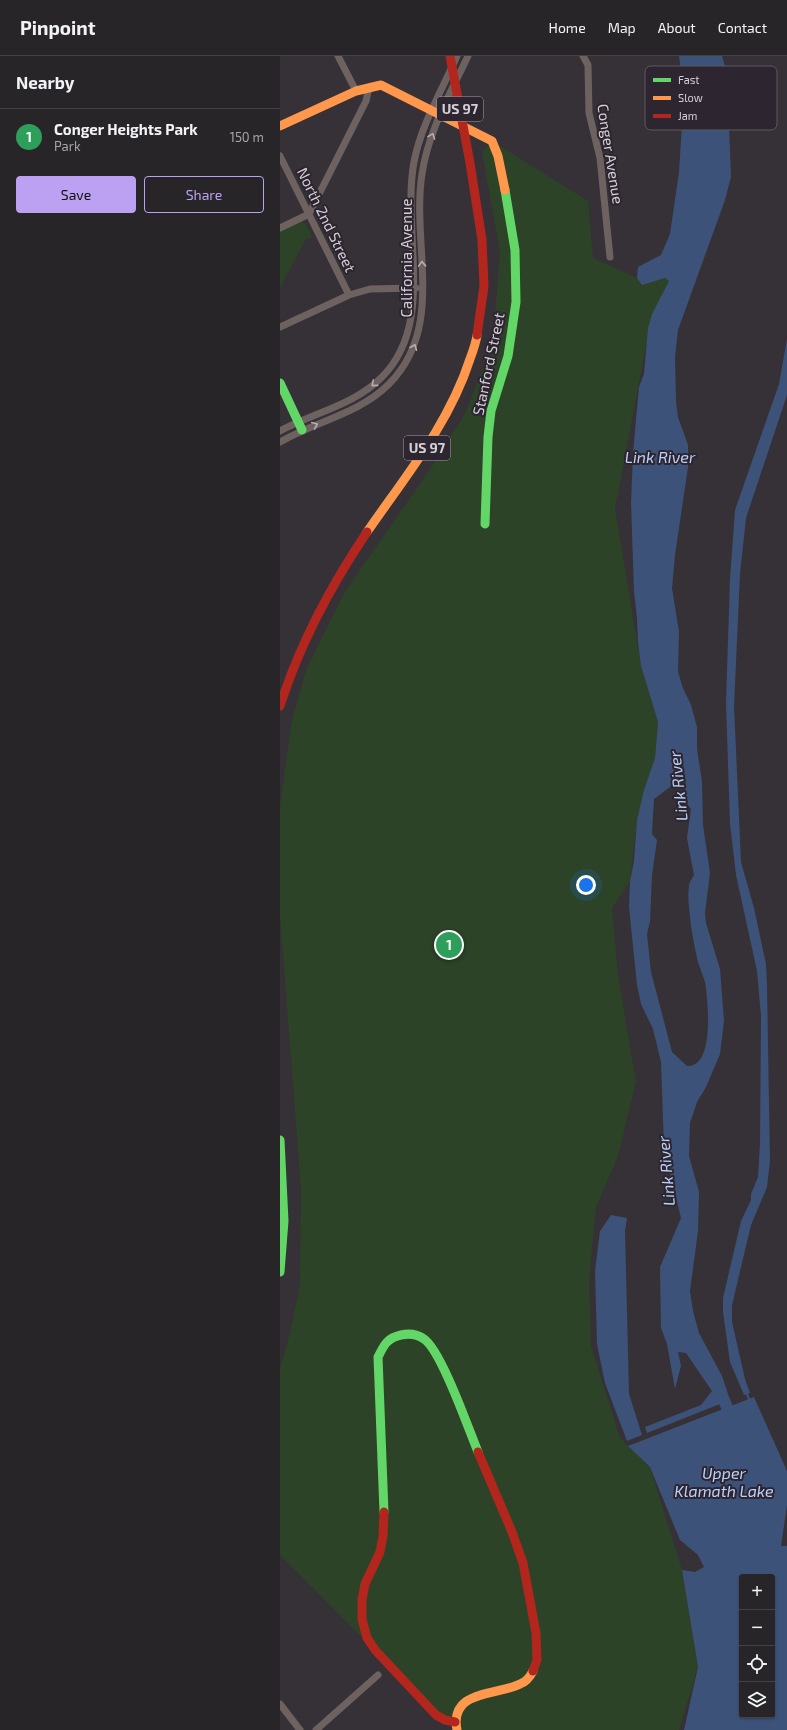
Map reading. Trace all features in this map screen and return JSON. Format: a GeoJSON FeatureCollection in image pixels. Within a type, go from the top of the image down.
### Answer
{"type":"FeatureCollection","features":[{"type":"Feature","properties":{"kind":"main road","name":"US 97"},"geometry":{"type":"LineString","coordinates":[[280,706],[300,648],[324,600],[350,558],[434,436],[452,406],[466,372],[481,319],[484,283],[481,224],[450,56]]}},
{"type":"Feature","properties":{"kind":"main road"},"geometry":{"type":"LineString","coordinates":[[280,126],[356,91],[381,85],[441,114]]}},
{"type":"Feature","properties":{"kind":"main road","name":"Stanford Street"},"geometry":{"type":"LineString","coordinates":[[441,114],[492,141],[502,173],[515,250],[516,302],[508,356],[491,411],[488,437],[485,524]]}},
{"type":"Feature","properties":{"kind":"main road"},"geometry":{"type":"LineString","coordinates":[[280,383],[301,426]]}},
{"type":"Feature","properties":{"kind":"main road"},"geometry":{"type":"LineString","coordinates":[[280,1140],[284,1220],[280,1272]]}},
{"type":"Feature","properties":{"kind":"main road"},"geometry":{"type":"LineString","coordinates":[[411,1333],[425,1339],[438,1353],[512,1532],[523,1562],[538,1657],[535,1668],[529,1678],[519,1685],[478,1694],[467,1700],[459,1710],[456,1726],[436,1715],[376,1651],[367,1638],[362,1619],[362,1600],[365,1584],[380,1552],[383,1536],[384,1519],[378,1357],[385,1343],[397,1336],[411,1333]]}},
{"type":"Feature","properties":{"kind":"street"},"geometry":{"type":"LineString","coordinates":[[338,56],[356,91]]}},
{"type":"Feature","properties":{"kind":"street","name":"California Avenue"},"geometry":{"type":"LineString","coordinates":[[280,442],[301,426],[359,396],[374,385],[389,370],[399,356],[410,328],[413,308],[410,200],[412,175],[417,149],[432,110],[457,56]]}},
{"type":"Feature","properties":{"kind":"street","name":"California Avenue"},"geometry":{"type":"LineString","coordinates":[[280,431],[301,426],[363,404],[380,392],[396,376],[407,360],[416,341],[421,320],[422,288],[420,200],[426,151],[441,114],[468,56]]}},
{"type":"Feature","properties":{"kind":"street","name":"Conger Avenue"},"geometry":{"type":"LineString","coordinates":[[583,56],[588,65],[589,113],[600,158],[610,257]]}},
{"type":"Feature","properties":{"kind":"street"},"geometry":{"type":"LineString","coordinates":[[280,228],[309,214],[366,101],[369,87]]}},
{"type":"Feature","properties":{"kind":"street","name":"North 2nd Street"},"geometry":{"type":"LineString","coordinates":[[280,156],[349,294]]}},
{"type":"Feature","properties":{"kind":"street"},"geometry":{"type":"LineString","coordinates":[[280,328],[349,294],[370,289],[422,288]]}},
{"type":"Feature","properties":{"kind":"street"},"geometry":{"type":"LineString","coordinates":[[316,1730],[378,1675]]}},
{"type":"Feature","properties":{"kind":"street"},"geometry":{"type":"LineString","coordinates":[[280,1704],[300,1730]]}},
{"type":"Feature","properties":{"kind":"green space"},"geometry":{"type":"Polygon","coordinates":[[[492,141],[588,201],[593,258],[637,278],[642,284],[665,278],[669,281],[652,314],[615,509],[641,666],[658,722],[655,758],[637,820],[630,881],[612,908],[618,976],[636,1081],[618,1156],[596,1207],[589,1280],[591,1346],[620,1438],[650,1467],[682,1570],[698,1667],[679,1730],[454,1730],[280,1555],[280,1369],[290,1333],[300,1285],[301,1189],[280,914],[280,809],[291,724],[306,670],[344,593],[426,475],[465,414],[490,350],[495,315],[500,253],[482,152],[492,141]]]}},
{"type":"Feature","properties":{"kind":"green space"},"geometry":{"type":"Polygon","coordinates":[[[301,221],[306,224],[312,237],[305,240],[280,288],[280,231],[301,221]]]}},
{"type":"Feature","properties":{"kind":"water","name":"Link River"},"geometry":{"type":"Polygon","coordinates":[[[679,56],[722,56],[725,66],[680,66],[679,56]]]}},
{"type":"Feature","properties":{"kind":"water","name":"Link River"},"geometry":{"type":"Polygon","coordinates":[[[682,130],[729,130],[731,177],[725,200],[678,330],[675,357],[676,402],[678,417],[688,445],[688,467],[675,555],[672,588],[679,632],[678,672],[683,688],[691,705],[697,727],[697,749],[702,782],[703,825],[710,873],[705,913],[706,923],[720,969],[724,1021],[720,1054],[706,1087],[697,1102],[690,1123],[689,1156],[699,1192],[698,1231],[690,1291],[693,1311],[699,1333],[722,1376],[730,1400],[647,1433],[645,1427],[701,1405],[712,1391],[686,1353],[678,1352],[681,1366],[675,1389],[667,1344],[661,1328],[660,1267],[681,1218],[664,1148],[661,1062],[653,1029],[641,1004],[637,985],[629,907],[630,881],[634,861],[637,820],[644,790],[655,758],[658,722],[641,666],[638,642],[634,591],[631,503],[633,453],[639,387],[644,374],[648,328],[652,314],[669,281],[665,278],[642,285],[637,278],[638,267],[661,255],[670,234],[679,172],[682,130]],[[683,762],[670,787],[654,799],[652,834],[657,840],[652,875],[650,921],[647,934],[651,972],[672,1052],[687,1066],[696,1064],[702,1056],[706,1045],[708,1032],[708,1017],[705,982],[696,953],[688,896],[689,885],[694,875],[687,838],[691,809],[683,799],[686,786],[683,762]]]}},
{"type":"Feature","properties":{"kind":"water"},"geometry":{"type":"Polygon","coordinates":[[[787,339],[787,395],[746,518],[740,574],[734,706],[741,862],[754,908],[766,964],[770,1161],[767,1187],[751,1225],[732,1305],[732,1322],[745,1379],[750,1393],[744,1395],[730,1362],[723,1312],[723,1298],[741,1221],[751,1200],[751,1194],[758,1177],[760,1144],[761,1016],[757,971],[736,875],[730,824],[726,702],[730,579],[735,510],[779,384],[787,339]]]}},
{"type":"Feature","properties":{"kind":"water"},"geometry":{"type":"Polygon","coordinates":[[[611,1215],[627,1218],[625,1231],[629,1394],[642,1435],[627,1441],[605,1383],[597,1344],[595,1271],[600,1231],[611,1215]]]}},
{"type":"Feature","properties":{"kind":"water","name":"Upper Klamath Lake"},"geometry":{"type":"Polygon","coordinates":[[[754,1397],[787,1471],[787,1505],[781,1546],[787,1546],[787,1730],[684,1730],[698,1667],[682,1570],[695,1572],[704,1567],[698,1555],[680,1540],[650,1467],[628,1446],[754,1397]]]}},
{"type":"Feature","properties":{"kind":"waterway","name":"Link River"},"geometry":{"type":"LineString","coordinates":[[718,1388],[727,1407]]}},
{"type":"Feature","properties":{"kind":"waterway"},"geometry":{"type":"LineString","coordinates":[[746,1392],[749,1399]]}},
{"type":"Feature","properties":{"kind":"traffic: fast"},"geometry":{"type":"LineString","coordinates":[[485,524],[488,437],[491,411],[508,356],[516,302],[515,250],[505,190]]}},
{"type":"Feature","properties":{"kind":"traffic: fast"},"geometry":{"type":"LineString","coordinates":[[280,383],[302,430]]}},
{"type":"Feature","properties":{"kind":"traffic: fast"},"geometry":{"type":"LineString","coordinates":[[280,1140],[284,1221],[280,1272]]}},
{"type":"Feature","properties":{"kind":"traffic: fast"},"geometry":{"type":"LineString","coordinates":[[384,1512],[378,1357],[384,1346],[392,1338],[404,1334],[413,1334],[424,1339],[431,1346],[446,1374],[478,1452]]}},
{"type":"Feature","properties":{"kind":"traffic: slow"},"geometry":{"type":"LineString","coordinates":[[280,126],[356,91],[381,85],[492,141],[498,156],[505,190]]}},
{"type":"Feature","properties":{"kind":"traffic: slow"},"geometry":{"type":"LineString","coordinates":[[367,532],[411,470],[438,428],[461,383],[477,335]]}},
{"type":"Feature","properties":{"kind":"traffic: slow"},"geometry":{"type":"LineString","coordinates":[[457,1730],[456,1717],[460,1707],[467,1701],[477,1696],[510,1688],[522,1683],[528,1679],[533,1671]]}},
{"type":"Feature","properties":{"kind":"traffic: jam"},"geometry":{"type":"LineString","coordinates":[[450,56],[470,163],[482,240],[484,286],[477,335]]}},
{"type":"Feature","properties":{"kind":"traffic: jam"},"geometry":{"type":"LineString","coordinates":[[280,706],[297,660],[317,616],[328,595],[367,532]]}},
{"type":"Feature","properties":{"kind":"traffic: jam"},"geometry":{"type":"LineString","coordinates":[[478,1452],[512,1532],[523,1563],[536,1633],[537,1660],[533,1671]]}},
{"type":"Feature","properties":{"kind":"traffic: jam"},"geometry":{"type":"LineString","coordinates":[[384,1512],[383,1536],[380,1552],[365,1584],[362,1600],[362,1619],[367,1638],[376,1651],[436,1715],[445,1720],[455,1722]]}},
{"type":"Feature","properties":{"kind":"place","name":"Conger Heights Park"},"geometry":{"type":"Point","coordinates":[449,945]}}]}
